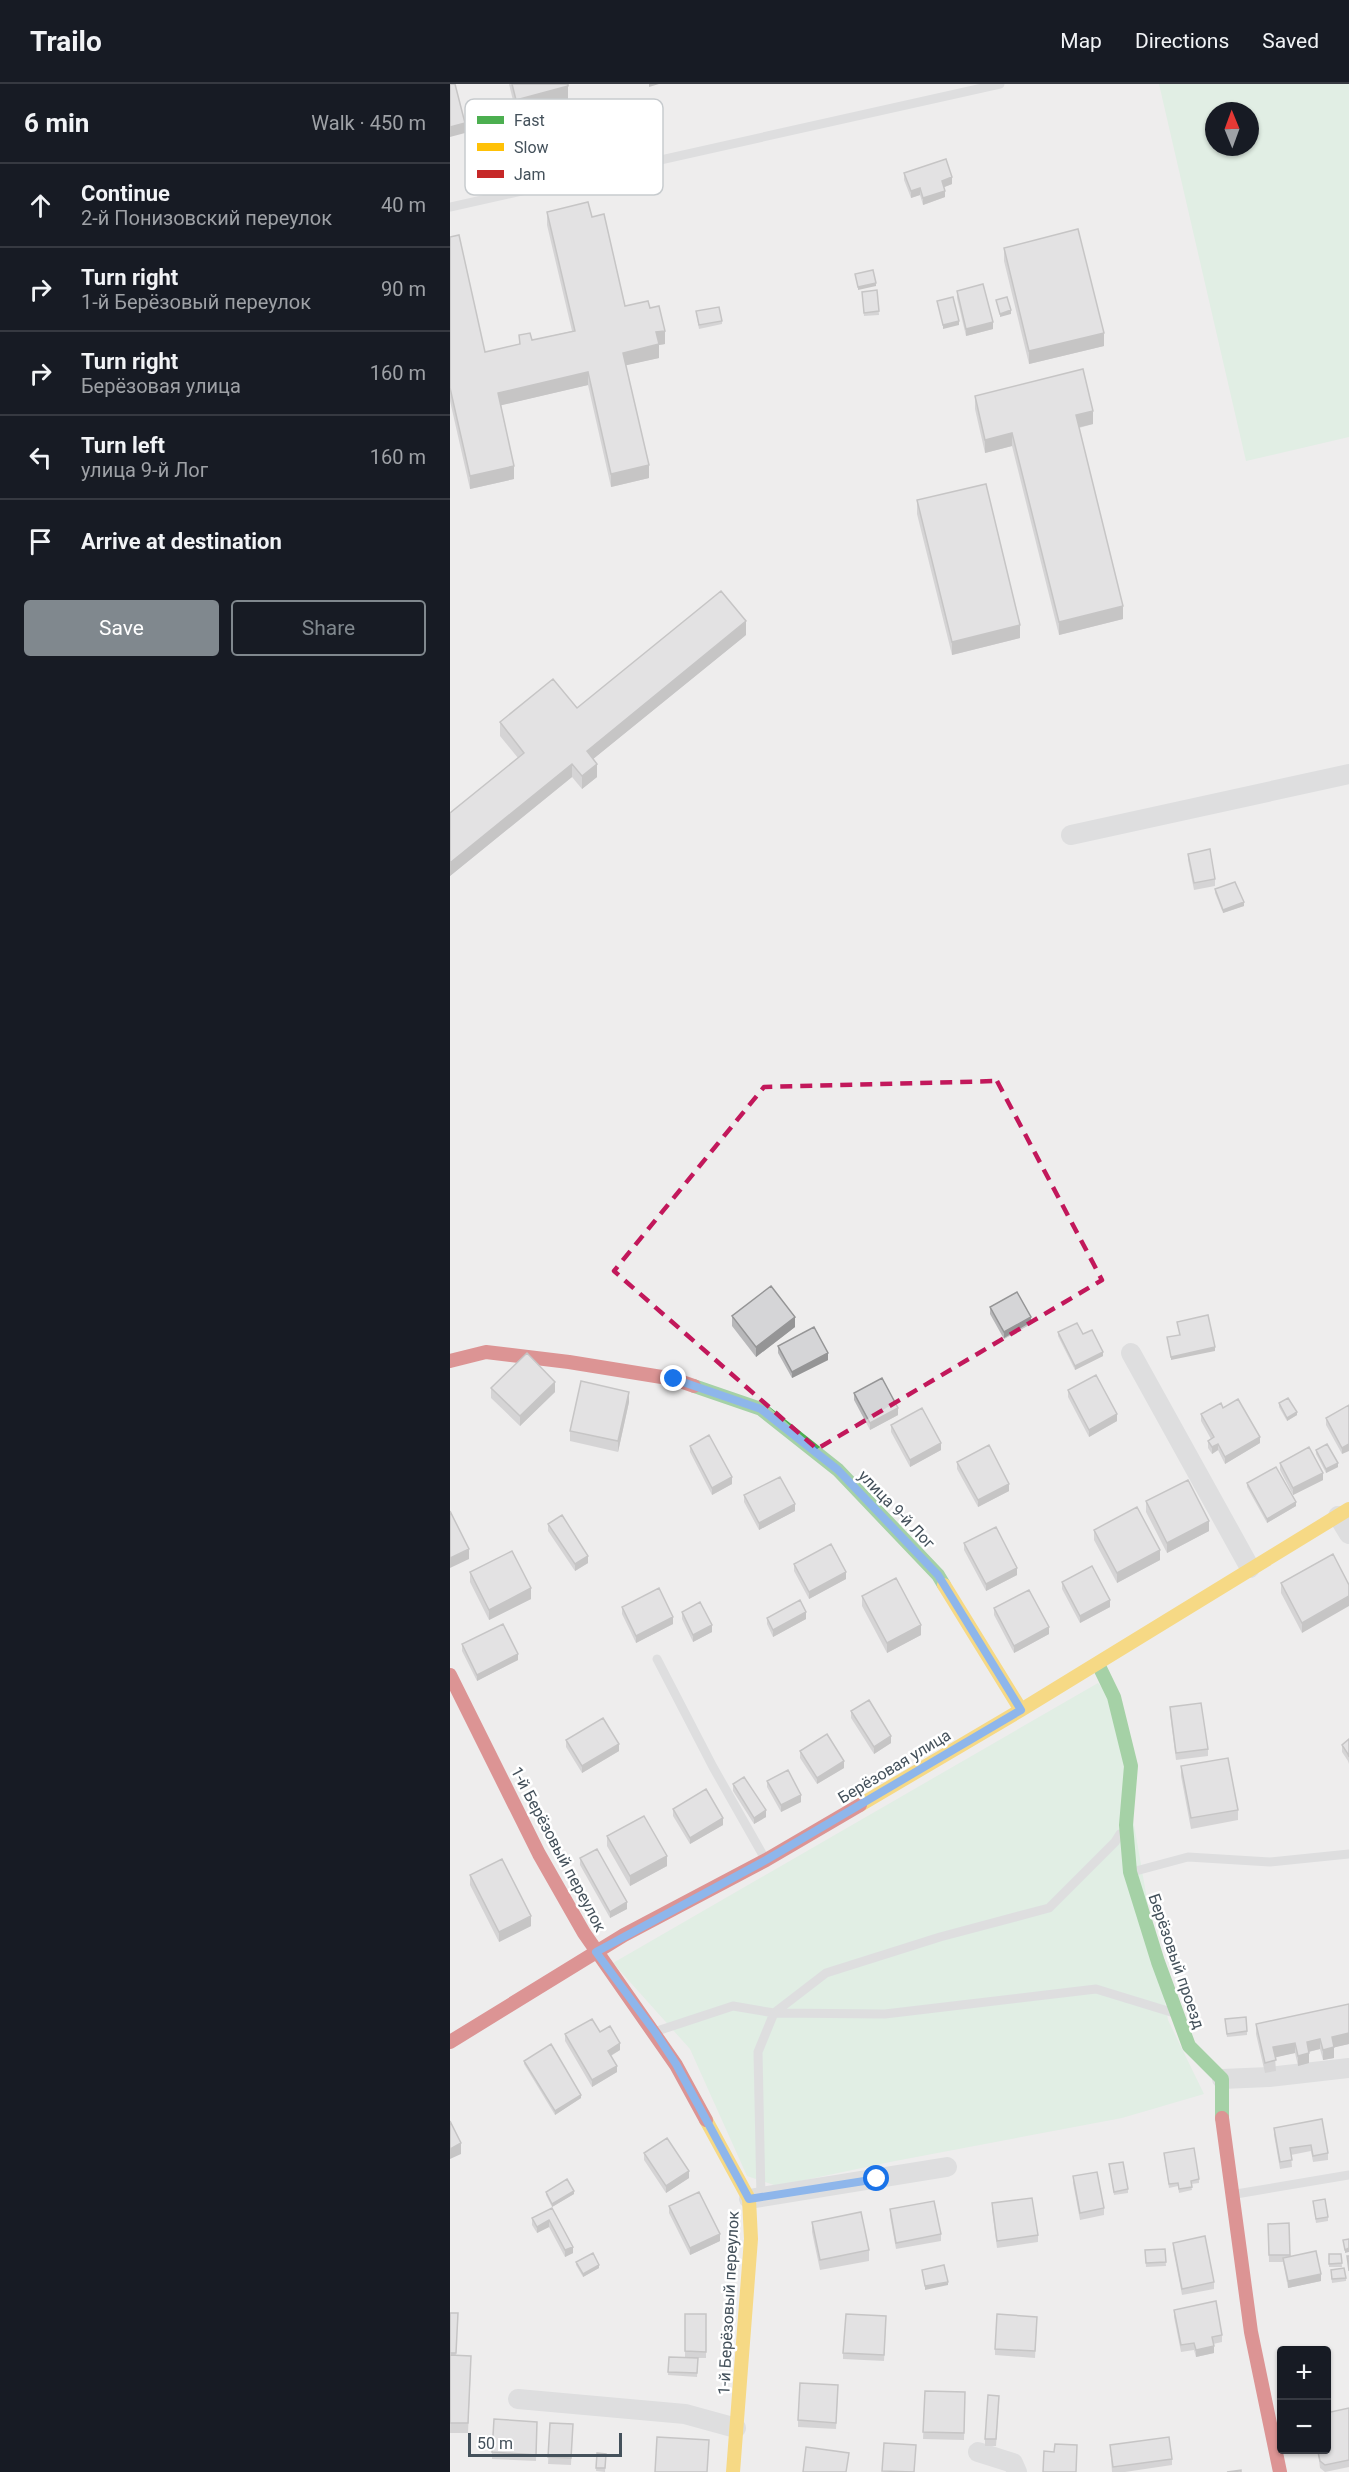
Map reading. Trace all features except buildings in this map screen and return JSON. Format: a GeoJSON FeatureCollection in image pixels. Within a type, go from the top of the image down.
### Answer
{"type":"FeatureCollection","features":[{"type":"Feature","properties":{"kind":"street"},"geometry":{"type":"LineString","coordinates":[[1071,835],[1349,774]]}},
{"type":"Feature","properties":{"kind":"street","name":"улица 9-й Лог"},"geometry":{"type":"LineString","coordinates":[[450,1361],[486,1352],[581,1364],[674,1379],[761,1409],[838,1470],[938,1575],[1021,1710]]}},
{"type":"Feature","properties":{"kind":"street"},"geometry":{"type":"LineString","coordinates":[[1131,1353],[1250,1568]]}},
{"type":"Feature","properties":{"kind":"street"},"geometry":{"type":"LineString","coordinates":[[1343,1513],[1349,1534]]}},
{"type":"Feature","properties":{"kind":"street","name":"Берёзовая улица"},"geometry":{"type":"LineString","coordinates":[[450,2042],[596,1952],[766,1860],[1021,1710],[1343,1513]]}},
{"type":"Feature","properties":{"kind":"street","name":"Берёзовый проезд"},"geometry":{"type":"LineString","coordinates":[[1098,1664],[1114,1697],[1131,1766],[1126,1824],[1130,1872],[1158,1962],[1189,2046],[1222,2079]]}},
{"type":"Feature","properties":{"kind":"street","name":"1-й Берёзовый переулок"},"geometry":{"type":"LineString","coordinates":[[450,1675],[539,1854],[596,1952],[676,2064],[755,2198],[733,2472]]}},
{"type":"Feature","properties":{"kind":"street"},"geometry":{"type":"LineString","coordinates":[[1280,2472],[1252,2340],[1238,2244],[1234,2194],[1221,2123],[1219,2102],[1222,2079],[1269,2077],[1349,2068]]}},
{"type":"Feature","properties":{"kind":"street"},"geometry":{"type":"LineString","coordinates":[[755,2198],[947,2167]]}},
{"type":"Feature","properties":{"kind":"street"},"geometry":{"type":"LineString","coordinates":[[518,2399],[685,2415],[736,2428]]}},
{"type":"Feature","properties":{"kind":"street"},"geometry":{"type":"LineString","coordinates":[[978,2452],[1013,2463],[1017,2472]]}},
{"type":"Feature","properties":{"kind":"lane"},"geometry":{"type":"LineString","coordinates":[[663,159],[1000,84]]}},
{"type":"Feature","properties":{"kind":"lane"},"geometry":{"type":"LineString","coordinates":[[450,207],[504,195]]}},
{"type":"Feature","properties":{"kind":"lane"},"geometry":{"type":"LineString","coordinates":[[657,1659],[712,1767],[766,1860]]}},
{"type":"Feature","properties":{"kind":"lane"},"geometry":{"type":"LineString","coordinates":[[755,2198],[758,2052],[774,2013],[826,1974],[940,1937],[1049,1908],[1115,1842],[1126,1824]]}},
{"type":"Feature","properties":{"kind":"lane"},"geometry":{"type":"LineString","coordinates":[[1130,1872],[1188,1857],[1270,1862],[1349,1854]]}},
{"type":"Feature","properties":{"kind":"lane"},"geometry":{"type":"LineString","coordinates":[[655,2032],[733,2006],[774,2013],[885,2014],[1096,1989],[1177,2014]]}},
{"type":"Feature","properties":{"kind":"lane"},"geometry":{"type":"LineString","coordinates":[[1234,2194],[1349,2175]]}},
{"type":"Feature","properties":{"kind":"highlighted area"},"geometry":{"type":"Polygon","coordinates":[[[997,1081],[1102,1280],[817,1449],[614,1271],[764,1087],[997,1081]]]}},
{"type":"Feature","properties":{"kind":"green space"},"geometry":{"type":"Polygon","coordinates":[[[1159,84],[1349,84],[1349,437],[1246,461],[1159,84]]]}},
{"type":"Feature","properties":{"kind":"green space"},"geometry":{"type":"Polygon","coordinates":[[[1098,1683],[1112,1698],[1168,2020],[1204,2094],[1122,2118],[777,2186],[747,2176],[690,2049],[613,1963],[1098,1683]]]}},
{"type":"Feature","properties":{"kind":"traffic: fast"},"geometry":{"type":"LineString","coordinates":[[694,1386],[761,1409],[838,1470],[938,1575],[944,1585]]}},
{"type":"Feature","properties":{"kind":"traffic: fast"},"geometry":{"type":"LineString","coordinates":[[1098,1664],[1114,1697],[1131,1766],[1126,1825],[1130,1872],[1158,1962],[1189,2046],[1222,2079],[1222,2118]]}},
{"type":"Feature","properties":{"kind":"traffic: slow"},"geometry":{"type":"LineString","coordinates":[[860,1805],[1021,1710],[1349,1509]]}},
{"type":"Feature","properties":{"kind":"traffic: slow"},"geometry":{"type":"LineString","coordinates":[[944,1585],[1021,1710]]}},
{"type":"Feature","properties":{"kind":"traffic: slow"},"geometry":{"type":"LineString","coordinates":[[706,2120],[749,2199],[751,2239],[733,2472]]}},
{"type":"Feature","properties":{"kind":"traffic: jam"},"geometry":{"type":"LineString","coordinates":[[450,1361],[486,1352],[569,1362],[674,1379],[694,1386]]}},
{"type":"Feature","properties":{"kind":"traffic: jam"},"geometry":{"type":"LineString","coordinates":[[450,1675],[539,1854],[584,1933],[676,2065],[706,2120]]}},
{"type":"Feature","properties":{"kind":"traffic: jam"},"geometry":{"type":"LineString","coordinates":[[450,2042],[624,1935],[766,1860],[860,1805]]}},
{"type":"Feature","properties":{"kind":"traffic: jam"},"geometry":{"type":"LineString","coordinates":[[1222,2118],[1251,2332],[1280,2472]]}},
{"type":"Feature","properties":{"kind":"route"},"geometry":{"type":"LineString","coordinates":[[674,1379],[761,1409],[838,1470],[938,1575],[1021,1710],[766,1860],[596,1952],[676,2064],[749,2199],[877,2179]]}}]}
